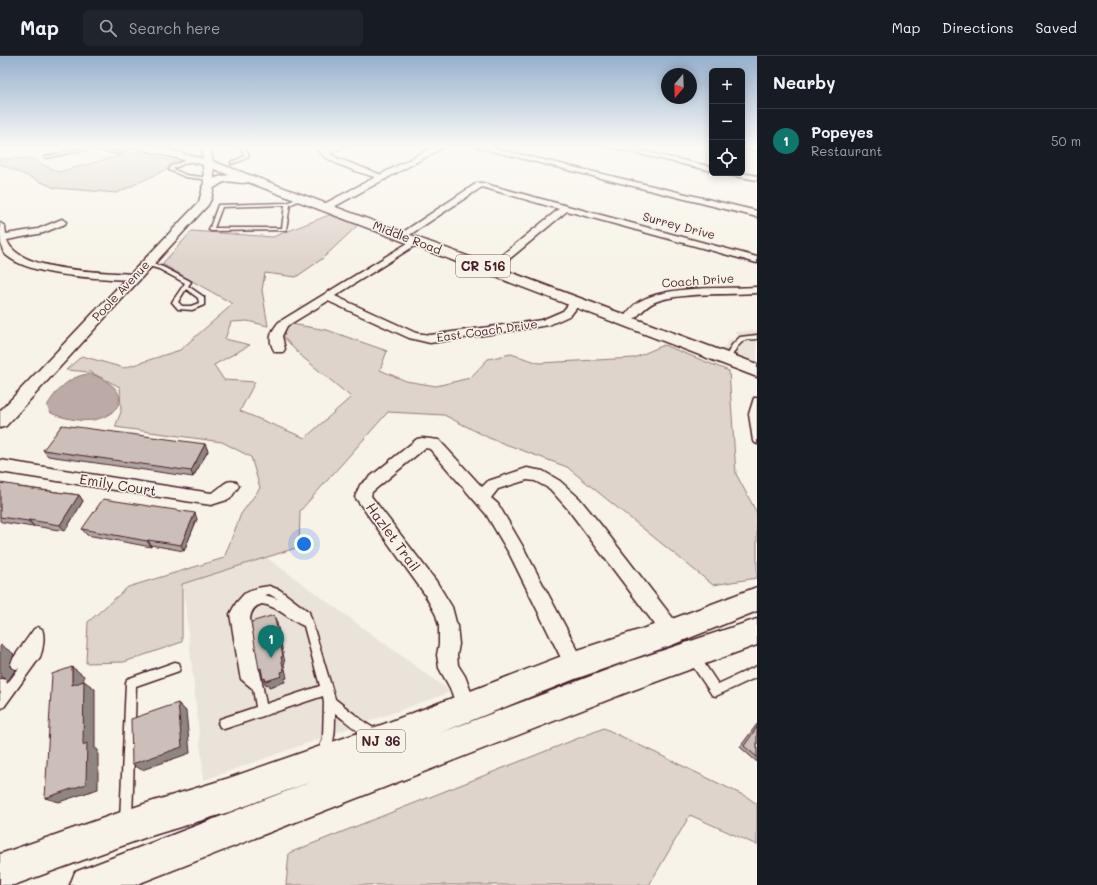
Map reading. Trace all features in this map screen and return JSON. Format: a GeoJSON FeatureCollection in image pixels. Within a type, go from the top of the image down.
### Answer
{"type":"FeatureCollection","features":[{"type":"Feature","properties":{"kind":"main road","name":"Middle Road"},"geometry":{"type":"LineString","coordinates":[[267,186],[757,371]]}},
{"type":"Feature","properties":{"kind":"main road","name":"NJ 36"},"geometry":{"type":"LineString","coordinates":[[88,885],[117,879],[613,683],[757,599]]}},
{"type":"Feature","properties":{"kind":"main road","name":"NJ 36"},"geometry":{"type":"LineString","coordinates":[[0,872],[125,828],[229,795],[384,740],[575,665],[682,643],[756,635]]}},
{"type":"Feature","properties":{"kind":"street","name":"Poole Avenue"},"geometry":{"type":"LineString","coordinates":[[0,422],[134,277],[200,209],[206,198],[208,186]]}},
{"type":"Feature","properties":{"kind":"street"},"geometry":{"type":"LineString","coordinates":[[326,207],[366,186]]}},
{"type":"Feature","properties":{"kind":"street","name":"Surrey Drive"},"geometry":{"type":"LineString","coordinates":[[402,236],[480,186],[489,186],[757,260]]}},
{"type":"Feature","properties":{"kind":"street"},"geometry":{"type":"LineString","coordinates":[[640,186],[757,214]]}},
{"type":"Feature","properties":{"kind":"street"},"geometry":{"type":"LineString","coordinates":[[490,269],[566,207]]}},
{"type":"Feature","properties":{"kind":"street"},"geometry":{"type":"LineString","coordinates":[[2,238],[40,230],[62,222]]}},
{"type":"Feature","properties":{"kind":"street"},"geometry":{"type":"LineString","coordinates":[[0,226],[5,246],[13,256],[32,264],[55,269],[134,277]]}},
{"type":"Feature","properties":{"kind":"street"},"geometry":{"type":"LineString","coordinates":[[279,349],[275,340],[278,329],[283,324],[416,241]]}},
{"type":"Feature","properties":{"kind":"street","name":"Coach Drive"},"geometry":{"type":"LineString","coordinates":[[627,321],[642,304],[655,298],[757,290]]}},
{"type":"Feature","properties":{"kind":"street","name":"East Coach Drive"},"geometry":{"type":"LineString","coordinates":[[328,297],[413,336],[430,339],[545,323],[567,313],[576,302]]}},
{"type":"Feature","properties":{"kind":"street","name":"Hazlet Trail"},"geometry":{"type":"LineString","coordinates":[[467,708],[458,682],[449,668],[447,655],[449,644],[448,626],[445,613],[430,587],[363,497],[363,492],[422,443],[434,444],[492,510],[516,550],[575,665]]}},
{"type":"Feature","properties":{"kind":"street","name":"Emily Court"},"geometry":{"type":"LineString","coordinates":[[0,466],[211,499],[224,495],[231,486]]}},
{"type":"Feature","properties":{"kind":"street"},"geometry":{"type":"LineString","coordinates":[[482,498],[493,486],[527,474],[538,476],[555,485],[596,530],[682,643]]}},
{"type":"Feature","properties":{"kind":"lane"},"geometry":{"type":"LineString","coordinates":[[288,204],[284,229],[211,230],[220,206],[288,204],[302,198]]}},
{"type":"Feature","properties":{"kind":"lane"},"geometry":{"type":"LineString","coordinates":[[147,264],[162,268],[188,282],[185,286],[175,302],[180,308],[192,308],[202,304],[201,297],[185,286]]}},
{"type":"Feature","properties":{"kind":"lane"},"geometry":{"type":"LineString","coordinates":[[727,360],[734,346],[742,338],[757,337]]}},
{"type":"Feature","properties":{"kind":"lane"},"geometry":{"type":"LineString","coordinates":[[757,400],[753,414],[757,441]]}},
{"type":"Feature","properties":{"kind":"lane"},"geometry":{"type":"LineString","coordinates":[[262,710],[245,619],[248,607],[257,600],[271,600],[302,621],[308,623],[330,702],[329,738],[320,763]]}},
{"type":"Feature","properties":{"kind":"lane"},"geometry":{"type":"LineString","coordinates":[[0,703],[36,654],[38,632],[16,664]]}},
{"type":"Feature","properties":{"kind":"lane"},"geometry":{"type":"LineString","coordinates":[[682,643],[716,691],[757,672]]}},
{"type":"Feature","properties":{"kind":"lane"},"geometry":{"type":"LineString","coordinates":[[125,828],[132,683],[176,666]]}},
{"type":"Feature","properties":{"kind":"lane"},"geometry":{"type":"LineString","coordinates":[[224,723],[326,690]]}},
{"type":"Feature","properties":{"kind":"lane"},"geometry":{"type":"LineString","coordinates":[[330,702],[363,728],[384,740]]}},
{"type":"Feature","properties":{"kind":"shaded area"},"geometry":{"type":"Polygon","coordinates":[[[50,186],[132,186],[117,193],[55,188],[50,186]]]}},
{"type":"Feature","properties":{"kind":"shaded area"},"geometry":{"type":"Polygon","coordinates":[[[329,215],[359,224],[322,259],[296,277],[265,273],[262,290],[268,326],[247,321],[231,322],[225,339],[250,345],[214,365],[224,380],[255,382],[240,411],[305,438],[351,397],[300,355],[281,334],[291,324],[327,330],[387,351],[380,370],[406,381],[436,386],[470,378],[488,359],[511,354],[539,363],[634,358],[664,345],[729,371],[736,474],[757,513],[757,578],[713,585],[567,467],[489,438],[444,415],[388,412],[300,511],[299,547],[182,584],[182,642],[124,662],[86,663],[88,622],[128,587],[224,558],[241,514],[260,488],[251,457],[222,442],[115,427],[121,412],[120,387],[90,372],[66,370],[82,356],[124,368],[180,350],[233,304],[162,264],[192,231],[273,237],[329,215]]]}},
{"type":"Feature","properties":{"kind":"shaded area"},"geometry":{"type":"Polygon","coordinates":[[[757,330],[757,366],[721,352],[729,340],[740,337],[734,332],[757,330]]]}},
{"type":"Feature","properties":{"kind":"shaded area"},"geometry":{"type":"Polygon","coordinates":[[[87,374],[94,375],[102,379],[113,386],[118,392],[118,404],[115,410],[102,418],[93,420],[72,419],[51,413],[47,406],[59,390],[74,378],[87,374]]]}},
{"type":"Feature","properties":{"kind":"shaded area"},"geometry":{"type":"Polygon","coordinates":[[[266,557],[451,692],[204,780],[183,584],[266,557]]]}},
{"type":"Feature","properties":{"kind":"shaded area"},"geometry":{"type":"Polygon","coordinates":[[[604,728],[747,797],[757,804],[757,845],[690,815],[649,885],[286,885],[289,853],[604,728]]]}},
{"type":"Feature","properties":{"kind":"building"},"geometry":{"type":"Polygon","coordinates":[[[62,425],[205,444],[191,471],[43,450],[62,425]]]}},
{"type":"Feature","properties":{"kind":"building"},"geometry":{"type":"Polygon","coordinates":[[[0,483],[19,486],[18,487],[79,495],[60,525],[0,517],[0,483]]]}},
{"type":"Feature","properties":{"kind":"building"},"geometry":{"type":"Polygon","coordinates":[[[103,499],[195,513],[181,545],[147,541],[82,529],[103,499]]]}},
{"type":"Feature","properties":{"kind":"building"},"geometry":{"type":"Polygon","coordinates":[[[274,615],[283,656],[281,657],[284,671],[281,672],[282,676],[266,681],[265,678],[263,679],[261,668],[259,669],[251,622],[274,615]]]}},
{"type":"Feature","properties":{"kind":"building"},"geometry":{"type":"Polygon","coordinates":[[[72,667],[72,685],[84,681],[83,745],[87,743],[86,784],[45,798],[52,674],[72,667]]]}},
{"type":"Feature","properties":{"kind":"building"},"geometry":{"type":"Polygon","coordinates":[[[178,703],[182,747],[132,764],[131,719],[178,703]]]}},
{"type":"Feature","properties":{"kind":"building"},"geometry":{"type":"Polygon","coordinates":[[[757,727],[757,757],[744,746],[757,727]]]}},
{"type":"Feature","properties":{"kind":"place","name":"Popeyes"},"geometry":{"type":"Point","coordinates":[271,658]}}]}
